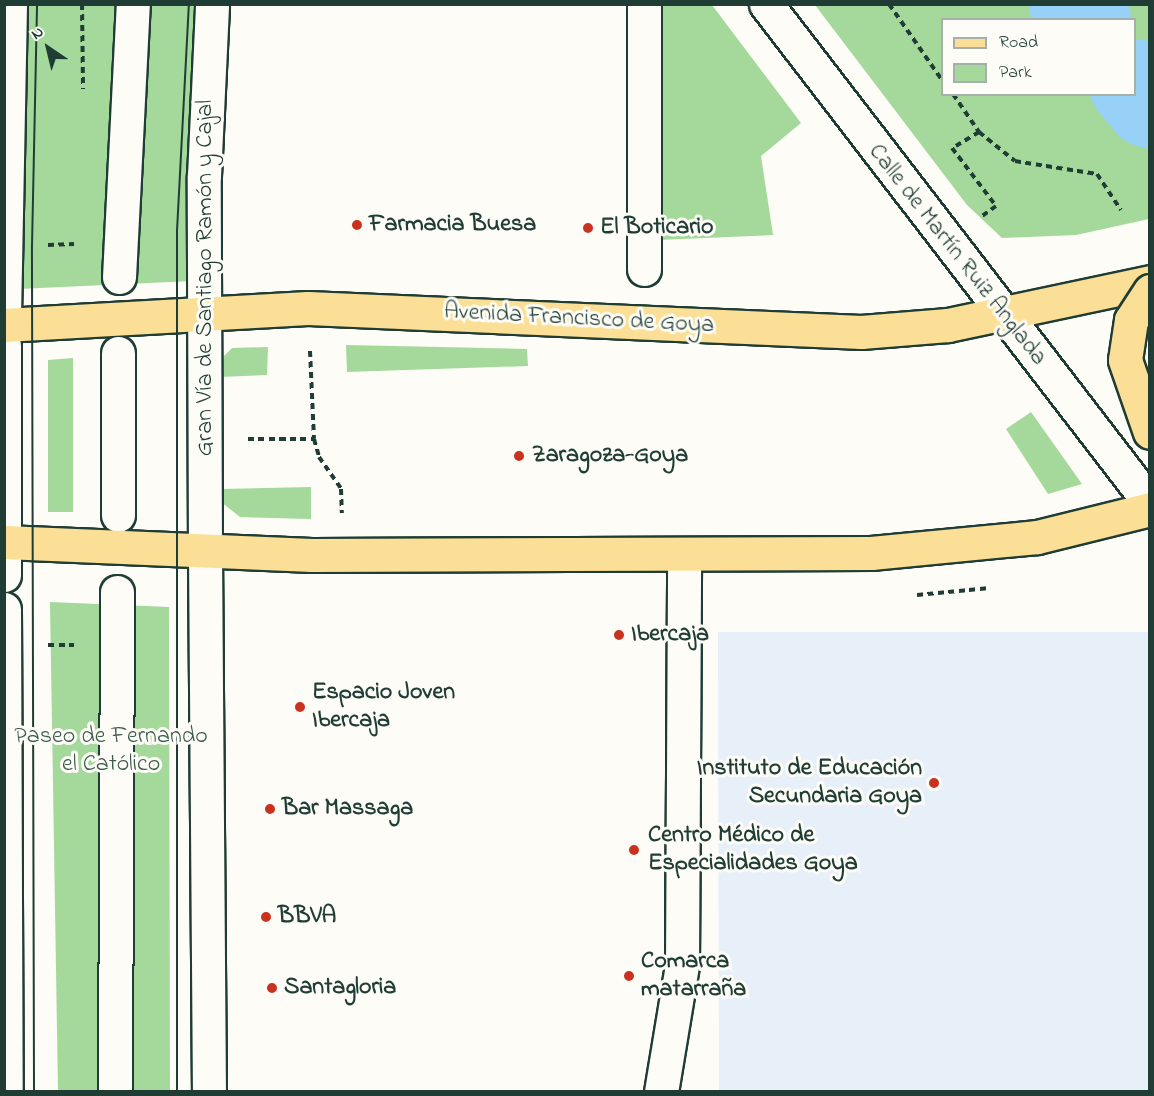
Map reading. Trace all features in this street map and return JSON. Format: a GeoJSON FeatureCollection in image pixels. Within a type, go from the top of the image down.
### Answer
{"type":"FeatureCollection","features":[{"type":"Feature","properties":{"kind":"main road","name":"Avenida Francisco de Goya"},"geometry":{"type":"LineString","coordinates":[[4,325],[206,313],[348,309],[861,332],[1004,316],[1149,282]]}},
{"type":"Feature","properties":{"kind":"main road"},"geometry":{"type":"LineString","coordinates":[[1149,291],[1131,320],[1125,360],[1149,432]]}},
{"type":"Feature","properties":{"kind":"main road"},"geometry":{"type":"LineString","coordinates":[[5,542],[205,552],[684,554],[950,548],[1037,537],[1149,509]]}},
{"type":"Feature","properties":{"kind":"street"},"geometry":{"type":"LineString","coordinates":[[4,317],[10,4]]}},
{"type":"Feature","properties":{"kind":"street"},"geometry":{"type":"LineString","coordinates":[[119,277],[132,4]]}},
{"type":"Feature","properties":{"kind":"street","name":"Gran Vía de Santiago Ramón y Cajal"},"geometry":{"type":"LineString","coordinates":[[205,552],[204,176],[212,4]]}},
{"type":"Feature","properties":{"kind":"street"},"geometry":{"type":"LineString","coordinates":[[644,4],[644,269]]}},
{"type":"Feature","properties":{"kind":"street","name":"Calle de Martín Ruiz Anglada"},"geometry":{"type":"LineString","coordinates":[[766,4],[1149,503]]}},
{"type":"Feature","properties":{"kind":"street"},"geometry":{"type":"LineString","coordinates":[[4,345],[4,575]]}},
{"type":"Feature","properties":{"kind":"street"},"geometry":{"type":"LineString","coordinates":[[118,353],[118,516]]}},
{"type":"Feature","properties":{"kind":"street"},"geometry":{"type":"LineString","coordinates":[[205,552],[209,1092]]}},
{"type":"Feature","properties":{"kind":"street"},"geometry":{"type":"LineString","coordinates":[[661,1092],[682,965],[684,554]]}},
{"type":"Feature","properties":{"kind":"street"},"geometry":{"type":"LineString","coordinates":[[116,1092],[117,591]]}},
{"type":"Feature","properties":{"kind":"street"},"geometry":{"type":"LineString","coordinates":[[4,609],[6,1092]]}},
{"type":"Feature","properties":{"kind":"path"},"geometry":{"type":"LineString","coordinates":[[889,4],[941,79]]}},
{"type":"Feature","properties":{"kind":"path"},"geometry":{"type":"LineString","coordinates":[[954,96],[979,132],[1015,160],[1097,174],[1121,210]]}},
{"type":"Feature","properties":{"kind":"path"},"geometry":{"type":"LineString","coordinates":[[979,132],[952,148],[996,206]]}},
{"type":"Feature","properties":{"kind":"path"},"geometry":{"type":"LineString","coordinates":[[47,245],[74,244]]}},
{"type":"Feature","properties":{"kind":"path"},"geometry":{"type":"LineString","coordinates":[[310,345],[314,439],[319,456],[341,489],[342,519]]}},
{"type":"Feature","properties":{"kind":"path"},"geometry":{"type":"LineString","coordinates":[[244,439],[314,439]]}},
{"type":"Feature","properties":{"kind":"path"},"geometry":{"type":"LineString","coordinates":[[48,645],[78,645]]}},
{"type":"Feature","properties":{"kind":"shaded area","name":"Instituto de Educación Secundaria Goya"},"geometry":{"type":"Polygon","coordinates":[[[718,632],[1149,632],[1149,1091],[719,1091],[718,632]]]}},
{"type":"Feature","properties":{"kind":"green space"},"geometry":{"type":"Polygon","coordinates":[[[18,5],[203,5],[192,281],[18,289],[18,5]]]}},
{"type":"Feature","properties":{"kind":"green space"},"geometry":{"type":"Polygon","coordinates":[[[655,5],[712,5],[801,123],[761,156],[773,235],[658,240],[655,5]]]}},
{"type":"Feature","properties":{"kind":"green space"},"geometry":{"type":"Polygon","coordinates":[[[815,5],[1149,5],[1149,219],[1076,235],[1002,238],[967,205],[815,5]]]}},
{"type":"Feature","properties":{"kind":"green space"},"geometry":{"type":"Polygon","coordinates":[[[346,345],[527,349],[528,366],[347,372],[346,345]]]}},
{"type":"Feature","properties":{"kind":"green space"},"geometry":{"type":"Polygon","coordinates":[[[268,347],[267,375],[220,377],[220,360],[232,348],[268,347]]]}},
{"type":"Feature","properties":{"kind":"green space"},"geometry":{"type":"Polygon","coordinates":[[[73,358],[73,512],[48,512],[48,360],[73,358]]]}},
{"type":"Feature","properties":{"kind":"green space"},"geometry":{"type":"Polygon","coordinates":[[[1031,412],[1082,484],[1048,494],[1006,429],[1031,412]]]}},
{"type":"Feature","properties":{"kind":"green space"},"geometry":{"type":"Polygon","coordinates":[[[311,487],[311,519],[240,517],[221,502],[221,489],[311,487]]]}},
{"type":"Feature","properties":{"kind":"green space","name":"Paseo de Fernando el Católico"},"geometry":{"type":"Polygon","coordinates":[[[50,602],[169,607],[170,1091],[58,1091],[50,602]]]}},
{"type":"Feature","properties":{"kind":"waterway"},"geometry":{"type":"LineString","coordinates":[[1074,4],[1084,18]]}},
{"type":"Feature","properties":{"kind":"waterway"},"geometry":{"type":"LineString","coordinates":[[1136,86],[1150,103]]}},
{"type":"Feature","properties":{"kind":"tram line"},"geometry":{"type":"LineString","coordinates":[[34,1092],[32,246],[37,4]]}},
{"type":"Feature","properties":{"kind":"tram line"},"geometry":{"type":"LineString","coordinates":[[177,1092],[177,231],[189,4]]}},
{"type":"Feature","properties":{"kind":"place","name":"Farmacia Buesa"},"geometry":{"type":"Point","coordinates":[357,225]}},
{"type":"Feature","properties":{"kind":"place","name":"El Boticario"},"geometry":{"type":"Point","coordinates":[588,228]}},
{"type":"Feature","properties":{"kind":"place","name":"Zaragoza-Goya"},"geometry":{"type":"Point","coordinates":[519,456]}},
{"type":"Feature","properties":{"kind":"place","name":"Ibercaja"},"geometry":{"type":"Point","coordinates":[619,635]}},
{"type":"Feature","properties":{"kind":"place","name":"Espacio Joven Ibercaja"},"geometry":{"type":"Point","coordinates":[300,707]}},
{"type":"Feature","properties":{"kind":"place","name":"Instituto de Educación Secundaria Goya"},"geometry":{"type":"Point","coordinates":[934,783]}},
{"type":"Feature","properties":{"kind":"place","name":"Bar Massaga"},"geometry":{"type":"Point","coordinates":[270,809]}},
{"type":"Feature","properties":{"kind":"place","name":"Centro Médico de Especialidades Goya"},"geometry":{"type":"Point","coordinates":[634,850]}},
{"type":"Feature","properties":{"kind":"place","name":"BBVA"},"geometry":{"type":"Point","coordinates":[266,917]}},
{"type":"Feature","properties":{"kind":"place","name":"Comarca matarraña"},"geometry":{"type":"Point","coordinates":[629,976]}},
{"type":"Feature","properties":{"kind":"place","name":"Santagloria"},"geometry":{"type":"Point","coordinates":[272,988]}}]}
